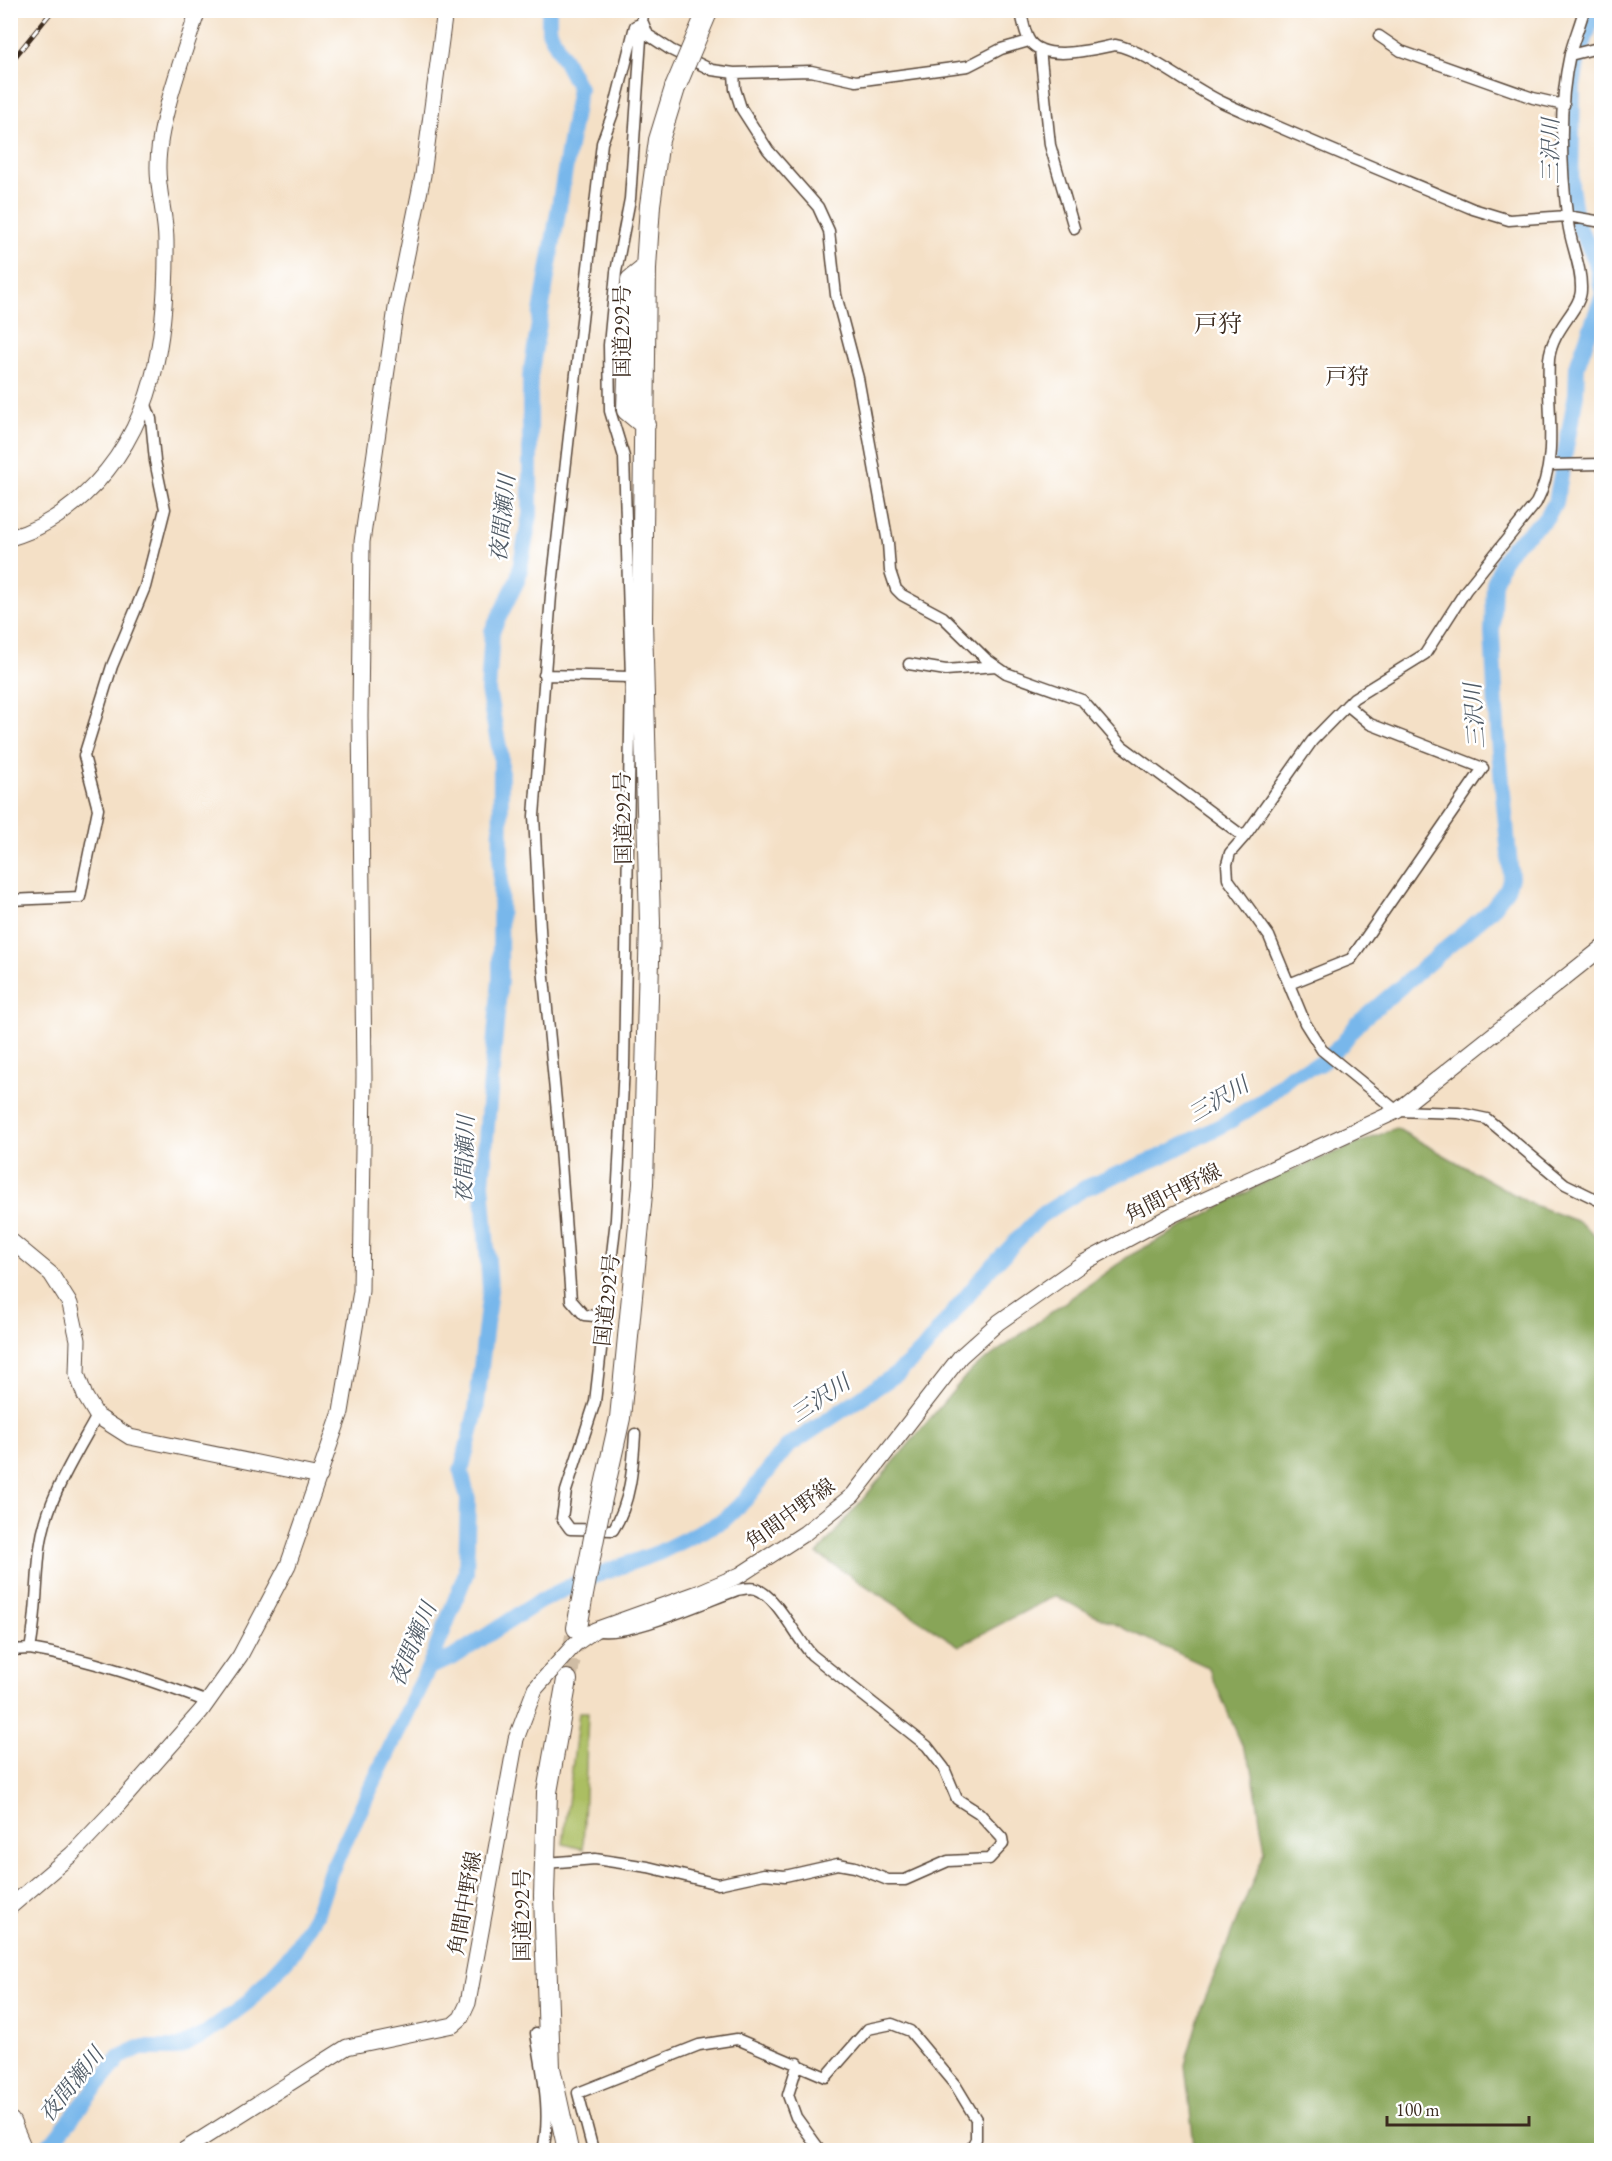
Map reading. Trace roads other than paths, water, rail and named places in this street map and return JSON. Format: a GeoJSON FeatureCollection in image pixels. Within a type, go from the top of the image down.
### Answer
{"type":"FeatureCollection","features":[{"type":"Feature","properties":{"kind":"highway","name":"国道292号"},"geometry":{"type":"LineString","coordinates":[[586,1629],[581,1605],[620,1418],[643,1184],[650,923],[642,621],[646,268],[650,205],[659,140],[675,88],[708,10]]}},
{"type":"Feature","properties":{"kind":"highway","name":"国道292号"},"geometry":{"type":"LineString","coordinates":[[567,1680],[547,1792],[544,1896],[550,2068],[568,2151]]}},
{"type":"Feature","properties":{"kind":"highway"},"geometry":{"type":"LineString","coordinates":[[547,2008],[580,2151]]}},
{"type":"Feature","properties":{"kind":"highway"},"geometry":{"type":"LineString","coordinates":[[10,2122],[22,2151]]}},
{"type":"Feature","properties":{"kind":"street"},"geometry":{"type":"LineString","coordinates":[[10,538],[56,519],[94,486],[128,444],[146,405],[155,375],[165,307],[166,237],[158,168],[160,147],[176,79],[198,10]]}},
{"type":"Feature","properties":{"kind":"street"},"geometry":{"type":"LineString","coordinates":[[10,1907],[72,1854],[110,1814],[208,1702],[240,1656],[288,1565],[341,1412],[361,1291],[364,1076],[360,716],[362,542],[396,308],[423,175],[445,10]]}},
{"type":"Feature","properties":{"kind":"street"},"geometry":{"type":"LineString","coordinates":[[635,1434],[633,1467],[621,1517],[613,1530],[570,1529],[562,1518],[566,1491],[595,1402],[605,1317],[616,1219],[624,1066],[631,677],[624,458],[610,411],[609,345],[616,272],[630,199],[643,10]]}},
{"type":"Feature","properties":{"kind":"street"},"geometry":{"type":"LineString","coordinates":[[1020,10],[1029,41],[1040,48],[1060,54],[1115,45],[1122,46],[1144,56],[1182,81],[1222,102],[1473,209],[1509,220],[1567,216],[1602,222]]}},
{"type":"Feature","properties":{"kind":"street"},"geometry":{"type":"LineString","coordinates":[[1584,10],[1570,55],[1564,105],[1567,216],[1581,293],[1555,334],[1549,357],[1551,465],[1545,487],[1536,503],[1466,590],[1425,654],[1347,705],[1312,741],[1244,837],[1230,853],[1227,864],[1228,879],[1269,936],[1305,1023],[1318,1045],[1397,1111],[1459,1113],[1487,1119],[1565,1184],[1602,1202]]}},
{"type":"Feature","properties":{"kind":"street"},"geometry":{"type":"LineString","coordinates":[[643,23],[648,34],[671,50],[712,70],[734,74],[811,71],[856,81],[945,71],[968,66],[1001,49],[1029,41]]}},
{"type":"Feature","properties":{"kind":"street"},"geometry":{"type":"LineString","coordinates":[[605,1317],[584,1315],[571,1300],[558,1122],[541,947],[534,816],[544,675],[584,291],[598,198],[602,143],[614,110],[635,26],[643,23]]}},
{"type":"Feature","properties":{"kind":"street"},"geometry":{"type":"LineString","coordinates":[[1379,36],[1401,51],[1533,98],[1564,105]]}},
{"type":"Feature","properties":{"kind":"street"},"geometry":{"type":"LineString","coordinates":[[1570,55],[1602,47]]}},
{"type":"Feature","properties":{"kind":"street"},"geometry":{"type":"LineString","coordinates":[[1040,48],[1050,145],[1074,228]]}},
{"type":"Feature","properties":{"kind":"street"},"geometry":{"type":"LineString","coordinates":[[734,74],[735,89],[741,108],[768,150],[819,207],[829,231],[836,295],[858,378],[888,543],[890,571],[896,589],[902,595],[943,617],[996,666],[1019,680],[1082,700],[1122,746],[1244,837]]}},
{"type":"Feature","properties":{"kind":"street"},"geometry":{"type":"LineString","coordinates":[[10,900],[80,897],[98,809],[84,756],[112,666],[145,587],[165,508],[155,461],[151,419],[146,405]]}},
{"type":"Feature","properties":{"kind":"street"},"geometry":{"type":"LineString","coordinates":[[1551,465],[1602,464]]}},
{"type":"Feature","properties":{"kind":"street"},"geometry":{"type":"LineString","coordinates":[[909,664],[946,670],[996,666]]}},
{"type":"Feature","properties":{"kind":"street"},"geometry":{"type":"LineString","coordinates":[[544,675],[631,677]]}},
{"type":"Feature","properties":{"kind":"street"},"geometry":{"type":"LineString","coordinates":[[1289,984],[1351,959],[1483,768],[1370,724],[1347,705]]}},
{"type":"Feature","properties":{"kind":"street","name":"角間中野線"},"geometry":{"type":"LineString","coordinates":[[184,2151],[347,2047],[453,2025],[461,2018],[468,2003],[516,1739],[535,1689],[586,1629],[698,1593],[740,1575],[806,1533],[853,1495],[960,1357],[999,1322],[1083,1263],[1192,1206],[1397,1111],[1602,948]]}},
{"type":"Feature","properties":{"kind":"street"},"geometry":{"type":"LineString","coordinates":[[10,1240],[51,1274],[70,1304],[78,1340],[77,1374],[85,1396],[97,1416],[130,1437],[320,1476]]}},
{"type":"Feature","properties":{"kind":"street"},"geometry":{"type":"LineString","coordinates":[[30,1649],[38,1607],[40,1546],[56,1489],[97,1416]]}},
{"type":"Feature","properties":{"kind":"street"},"geometry":{"type":"LineString","coordinates":[[546,1863],[595,1859],[648,1867],[718,1884],[764,1874],[785,1876],[838,1864],[855,1867],[888,1880],[905,1880],[948,1861],[989,1859],[1003,1844],[1002,1838],[979,1813],[957,1799],[944,1767],[927,1746],[812,1655],[768,1595],[754,1588],[737,1590],[638,1626],[606,1634],[586,1629]]}},
{"type":"Feature","properties":{"kind":"street"},"geometry":{"type":"LineString","coordinates":[[10,1650],[30,1649],[62,1654],[136,1675],[208,1702]]}},
{"type":"Feature","properties":{"kind":"street"},"geometry":{"type":"LineString","coordinates":[[593,2151],[578,2093],[699,2045],[737,2039],[798,2063],[826,2077],[868,2029],[892,2024],[910,2031],[956,2086],[976,2119],[976,2139],[970,2151]]}},
{"type":"Feature","properties":{"kind":"street"},"geometry":{"type":"LineString","coordinates":[[536,2033],[548,2107],[548,2129],[543,2151]]}},
{"type":"Feature","properties":{"kind":"street"},"geometry":{"type":"LineString","coordinates":[[798,2063],[788,2095],[796,2117],[820,2151]]}},
{"type":"Feature","properties":{"kind":"waterway","name":"夜間瀬川"},"geometry":{"type":"LineString","coordinates":[[41,2150],[54,2140],[120,2057],[139,2048],[178,2048],[205,2034],[249,2001],[294,1951],[316,1915],[330,1873],[429,1667],[466,1573],[468,1499],[461,1472],[476,1411],[490,1289],[482,1183],[500,979],[501,757],[488,691],[492,631],[518,579],[530,515],[530,377],[579,88],[549,31],[549,10]]}},
{"type":"Feature","properties":{"kind":"waterway","name":"三沢川"},"geometry":{"type":"LineString","coordinates":[[1595,10],[1577,62],[1573,87],[1571,187],[1577,224],[1595,259],[1602,290]]}},
{"type":"Feature","properties":{"kind":"waterway","name":"三沢川"},"geometry":{"type":"LineString","coordinates":[[429,1667],[452,1658],[540,1601],[585,1579],[658,1553],[724,1520],[745,1500],[787,1447],[898,1373],[922,1351],[983,1276],[1040,1216],[1085,1188],[1162,1156],[1230,1121],[1261,1101],[1293,1074],[1320,1064],[1342,1044],[1358,1023],[1490,911],[1507,889],[1511,877],[1497,729],[1492,632],[1494,584],[1502,562],[1512,547],[1546,518],[1556,502],[1576,394],[1577,366],[1602,297]]}},
{"type":"Feature","properties":{"kind":"tunnel"},"geometry":{"type":"LineString","coordinates":[[567,1680],[575,1636]]}},
{"type":"Feature","properties":{"kind":"railway"},"geometry":{"type":"LineString","coordinates":[[10,63],[53,10]]}},
{"type":"Feature","properties":{"kind":"district","name":"戸狩"},"geometry":{"type":"Point","coordinates":[1218,324]}},
{"type":"Feature","properties":{"kind":"district","name":"戸狩"},"geometry":{"type":"Point","coordinates":[1347,376]}}]}
